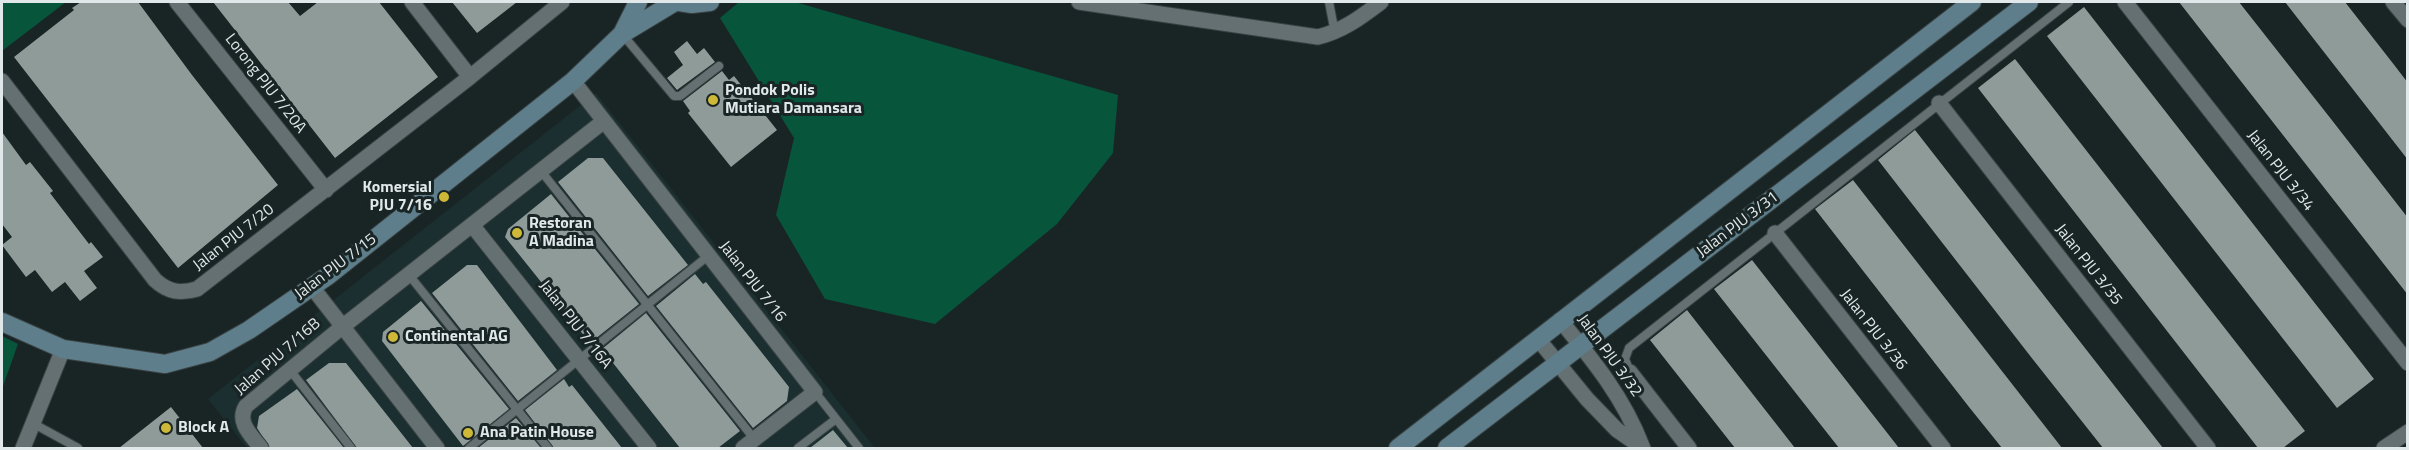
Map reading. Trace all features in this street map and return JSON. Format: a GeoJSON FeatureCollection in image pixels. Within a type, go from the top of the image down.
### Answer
{"type":"FeatureCollection","features":[{"type":"Feature","properties":{"kind":"street","name":"Lorong PJU 7/20A"},"geometry":{"type":"LineString","coordinates":[[177,2],[326,190]]}},
{"type":"Feature","properties":{"kind":"street"},"geometry":{"type":"LineString","coordinates":[[412,2],[470,77]]}},
{"type":"Feature","properties":{"kind":"street","name":"Jalan PJU 7/20"},"geometry":{"type":"LineString","coordinates":[[2,81],[156,280],[173,291],[184,293],[198,289],[470,77],[562,2]]}},
{"type":"Feature","properties":{"kind":"street","name":"Jalan PJU 7/15"},"geometry":{"type":"LineString","coordinates":[[622,34],[638,2]]}},
{"type":"Feature","properties":{"kind":"street"},"geometry":{"type":"LineString","coordinates":[[677,2],[692,4],[710,2]]}},
{"type":"Feature","properties":{"kind":"street","name":"Jalan PJU 7/15"},"geometry":{"type":"LineString","coordinates":[[2,322],[63,349],[165,364],[210,352],[249,330],[312,287],[573,81],[622,34],[677,2]]}},
{"type":"Feature","properties":{"kind":"street"},"geometry":{"type":"LineString","coordinates":[[1079,2],[1318,37],[1335,33],[1381,2]]}},
{"type":"Feature","properties":{"kind":"street","name":"Jalan PJU 3/31"},"geometry":{"type":"LineString","coordinates":[[1398,448],[1972,2]]}},
{"type":"Feature","properties":{"kind":"street","name":"Jalan PJU 3/31"},"geometry":{"type":"LineString","coordinates":[[1447,448],[2030,2]]}},
{"type":"Feature","properties":{"kind":"street","name":"Jalan PJU 3/34"},"geometry":{"type":"LineString","coordinates":[[2125,2],[2408,363]]}},
{"type":"Feature","properties":{"kind":"street"},"geometry":{"type":"LineString","coordinates":[[2393,2],[2408,20]]}},
{"type":"Feature","properties":{"kind":"street","name":"Jalan PJU 7/16"},"geometry":{"type":"LineString","coordinates":[[573,81],[815,392]]}},
{"type":"Feature","properties":{"kind":"street","name":"Jalan PJU 3/35"},"geometry":{"type":"LineString","coordinates":[[1939,104],[2208,448]]}},
{"type":"Feature","properties":{"kind":"street"},"geometry":{"type":"LineString","coordinates":[[342,327],[604,121]]}},
{"type":"Feature","properties":{"kind":"street","name":"Jalan PJU 7/16A"},"geometry":{"type":"LineString","coordinates":[[472,225],[649,448]]}},
{"type":"Feature","properties":{"kind":"street","name":"Jalan PJU 3/36"},"geometry":{"type":"LineString","coordinates":[[1775,233],[1943,448]]}},
{"type":"Feature","properties":{"kind":"street"},"geometry":{"type":"LineString","coordinates":[[312,287],[437,448]]}},
{"type":"Feature","properties":{"kind":"street","name":"Jalan PJU 3/32"},"geometry":{"type":"LineString","coordinates":[[1560,320],[1619,395],[1643,447]]}},
{"type":"Feature","properties":{"kind":"street","name":"Jalan PJU 7/16B"},"geometry":{"type":"LineString","coordinates":[[261,448],[244,425],[242,412],[342,327]]}},
{"type":"Feature","properties":{"kind":"street","name":"Jalan PJU 3/32"},"geometry":{"type":"LineString","coordinates":[[1538,339],[1617,430],[1643,447]]}},
{"type":"Feature","properties":{"kind":"street"},"geometry":{"type":"LineString","coordinates":[[23,448],[63,349]]}},
{"type":"Feature","properties":{"kind":"street"},"geometry":{"type":"LineString","coordinates":[[1630,372],[1689,448]]}},
{"type":"Feature","properties":{"kind":"street"},"geometry":{"type":"LineString","coordinates":[[749,444],[815,392]]}},
{"type":"Feature","properties":{"kind":"street"},"geometry":{"type":"LineString","coordinates":[[2384,448],[2408,432]]}},
{"type":"Feature","properties":{"kind":"lane"},"geometry":{"type":"LineString","coordinates":[[1329,2],[1335,33]]}},
{"type":"Feature","properties":{"kind":"lane"},"geometry":{"type":"LineString","coordinates":[[1630,372],[1625,359],[1629,348],[2069,2]]}},
{"type":"Feature","properties":{"kind":"lane"},"geometry":{"type":"LineString","coordinates":[[622,34],[674,96],[680,96],[719,66]]}},
{"type":"Feature","properties":{"kind":"lane"},"geometry":{"type":"LineString","coordinates":[[541,171],[647,305],[749,444]]}},
{"type":"Feature","properties":{"kind":"lane"},"geometry":{"type":"LineString","coordinates":[[469,448],[708,256]]}},
{"type":"Feature","properties":{"kind":"lane"},"geometry":{"type":"LineString","coordinates":[[409,275],[548,448]]}},
{"type":"Feature","properties":{"kind":"lane"},"geometry":{"type":"LineString","coordinates":[[290,370],[351,448]]}},
{"type":"Feature","properties":{"kind":"lane"},"geometry":{"type":"LineString","coordinates":[[815,392],[859,448]]}},
{"type":"Feature","properties":{"kind":"lane"},"geometry":{"type":"LineString","coordinates":[[798,448],[836,419]]}},
{"type":"Feature","properties":{"kind":"lane"},"geometry":{"type":"LineString","coordinates":[[34,424],[78,448]]}},
{"type":"Feature","properties":{"kind":"shaded area"},"geometry":{"type":"Polygon","coordinates":[[[596,93],[875,448],[247,448],[208,399],[596,93]]]}},
{"type":"Feature","properties":{"kind":"green space"},"geometry":{"type":"Polygon","coordinates":[[[2,2],[66,2],[2,51],[2,2]]]}},
{"type":"Feature","properties":{"kind":"green space"},"geometry":{"type":"Polygon","coordinates":[[[739,2],[795,2],[1118,95],[1113,153],[1057,224],[935,324],[825,299],[776,215],[794,138],[720,18],[739,2]]]}},
{"type":"Feature","properties":{"kind":"green space"},"geometry":{"type":"Polygon","coordinates":[[[2,336],[18,344],[2,389],[2,336]]]}},
{"type":"Feature","properties":{"kind":"building"},"geometry":{"type":"Polygon","coordinates":[[[81,2],[138,2],[278,185],[178,268],[14,57],[81,2]]]}},
{"type":"Feature","properties":{"kind":"building"},"geometry":{"type":"Polygon","coordinates":[[[213,2],[288,2],[300,16],[318,2],[379,2],[438,77],[335,158],[213,2]]]}},
{"type":"Feature","properties":{"kind":"building"},"geometry":{"type":"Polygon","coordinates":[[[452,2],[517,2],[477,33],[452,2]]]}},
{"type":"Feature","properties":{"kind":"building"},"geometry":{"type":"Polygon","coordinates":[[[2179,2],[2239,2],[2331,119],[2408,218],[2408,295],[2179,2]]]}},
{"type":"Feature","properties":{"kind":"building"},"geometry":{"type":"Polygon","coordinates":[[[2285,2],[2345,2],[2395,66],[2408,83],[2408,160],[2285,2]]]}},
{"type":"Feature","properties":{"kind":"building"},"geometry":{"type":"Polygon","coordinates":[[[2084,7],[2374,379],[2337,408],[2047,36],[2084,7]]]}},
{"type":"Feature","properties":{"kind":"building"},"geometry":{"type":"Polygon","coordinates":[[[687,41],[697,54],[704,48],[715,62],[677,90],[667,78],[683,65],[674,52],[687,41]]]}},
{"type":"Feature","properties":{"kind":"building"},"geometry":{"type":"Polygon","coordinates":[[[2015,59],[2305,431],[2283,448],[2258,448],[1978,88],[2015,59]]]}},
{"type":"Feature","properties":{"kind":"building"},"geometry":{"type":"Polygon","coordinates":[[[722,71],[729,80],[734,76],[777,130],[731,167],[688,113],[690,111],[683,101],[722,71]]]}},
{"type":"Feature","properties":{"kind":"building"},"geometry":{"type":"Polygon","coordinates":[[[1915,130],[2163,448],[2103,448],[2031,357],[1878,160],[1915,130]]]}},
{"type":"Feature","properties":{"kind":"building"},"geometry":{"type":"Polygon","coordinates":[[[2,132],[26,165],[30,162],[53,191],[50,193],[89,244],[91,242],[103,257],[84,271],[97,288],[80,301],[65,282],[52,292],[35,270],[26,277],[2,245],[12,237],[2,224],[2,132]]]}},
{"type":"Feature","properties":{"kind":"building"},"geometry":{"type":"Polygon","coordinates":[[[588,158],[603,158],[688,265],[648,296],[558,182],[588,158]]]}},
{"type":"Feature","properties":{"kind":"building"},"geometry":{"type":"Polygon","coordinates":[[[1853,180],[2062,448],[2002,448],[1969,407],[1815,209],[1853,180]]]}},
{"type":"Feature","properties":{"kind":"building"},"geometry":{"type":"Polygon","coordinates":[[[551,194],[639,304],[590,343],[505,237],[508,229],[551,194]]]}},
{"type":"Feature","properties":{"kind":"building"},"geometry":{"type":"Polygon","coordinates":[[[1752,260],[1899,448],[1839,448],[1714,289],[1752,260]]]}},
{"type":"Feature","properties":{"kind":"building"},"geometry":{"type":"Polygon","coordinates":[[[467,265],[477,265],[557,370],[518,401],[432,293],[467,265]]]}},
{"type":"Feature","properties":{"kind":"building"},"geometry":{"type":"Polygon","coordinates":[[[695,274],[703,284],[706,282],[789,387],[787,401],[753,428],[656,306],[695,274]]]}},
{"type":"Feature","properties":{"kind":"building"},"geometry":{"type":"Polygon","coordinates":[[[421,301],[509,409],[463,446],[382,341],[383,332],[421,301]]]}},
{"type":"Feature","properties":{"kind":"building"},"geometry":{"type":"Polygon","coordinates":[[[1687,310],[1795,448],[1735,448],[1650,340],[1687,310]]]}},
{"type":"Feature","properties":{"kind":"building"},"geometry":{"type":"Polygon","coordinates":[[[646,313],[740,431],[718,448],[680,448],[602,349],[646,313]]]}},
{"type":"Feature","properties":{"kind":"building"},"geometry":{"type":"Polygon","coordinates":[[[329,363],[346,363],[413,448],[357,448],[306,380],[329,363]]]}},
{"type":"Feature","properties":{"kind":"building"},"geometry":{"type":"Polygon","coordinates":[[[564,379],[569,387],[572,385],[622,448],[554,448],[525,410],[564,379]]]}},
{"type":"Feature","properties":{"kind":"building"},"geometry":{"type":"Polygon","coordinates":[[[297,389],[344,448],[270,448],[257,428],[259,416],[297,389]]]}},
{"type":"Feature","properties":{"kind":"building","name":"Block A"},"geometry":{"type":"Polygon","coordinates":[[[171,407],[203,448],[119,448],[171,407]]]}},
{"type":"Feature","properties":{"kind":"building"},"geometry":{"type":"Polygon","coordinates":[[[516,418],[541,448],[478,448],[516,418]]]}},
{"type":"Feature","properties":{"kind":"building"},"geometry":{"type":"Polygon","coordinates":[[[833,430],[848,448],[810,448],[833,430]]]}},
{"type":"Feature","properties":{"kind":"place","name":"Pondok Polis Mutiara Damansara"},"geometry":{"type":"Point","coordinates":[713,100]}},
{"type":"Feature","properties":{"kind":"place","name":"Komersial PJU 7/16"},"geometry":{"type":"Point","coordinates":[444,197]}},
{"type":"Feature","properties":{"kind":"place","name":"Restoran A Madina"},"geometry":{"type":"Point","coordinates":[517,233]}},
{"type":"Feature","properties":{"kind":"place","name":"Continental AG"},"geometry":{"type":"Point","coordinates":[393,337]}},
{"type":"Feature","properties":{"kind":"place","name":"Block A"},"geometry":{"type":"Point","coordinates":[166,428]}},
{"type":"Feature","properties":{"kind":"place","name":"Ana Patin House"},"geometry":{"type":"Point","coordinates":[468,433]}}]}
